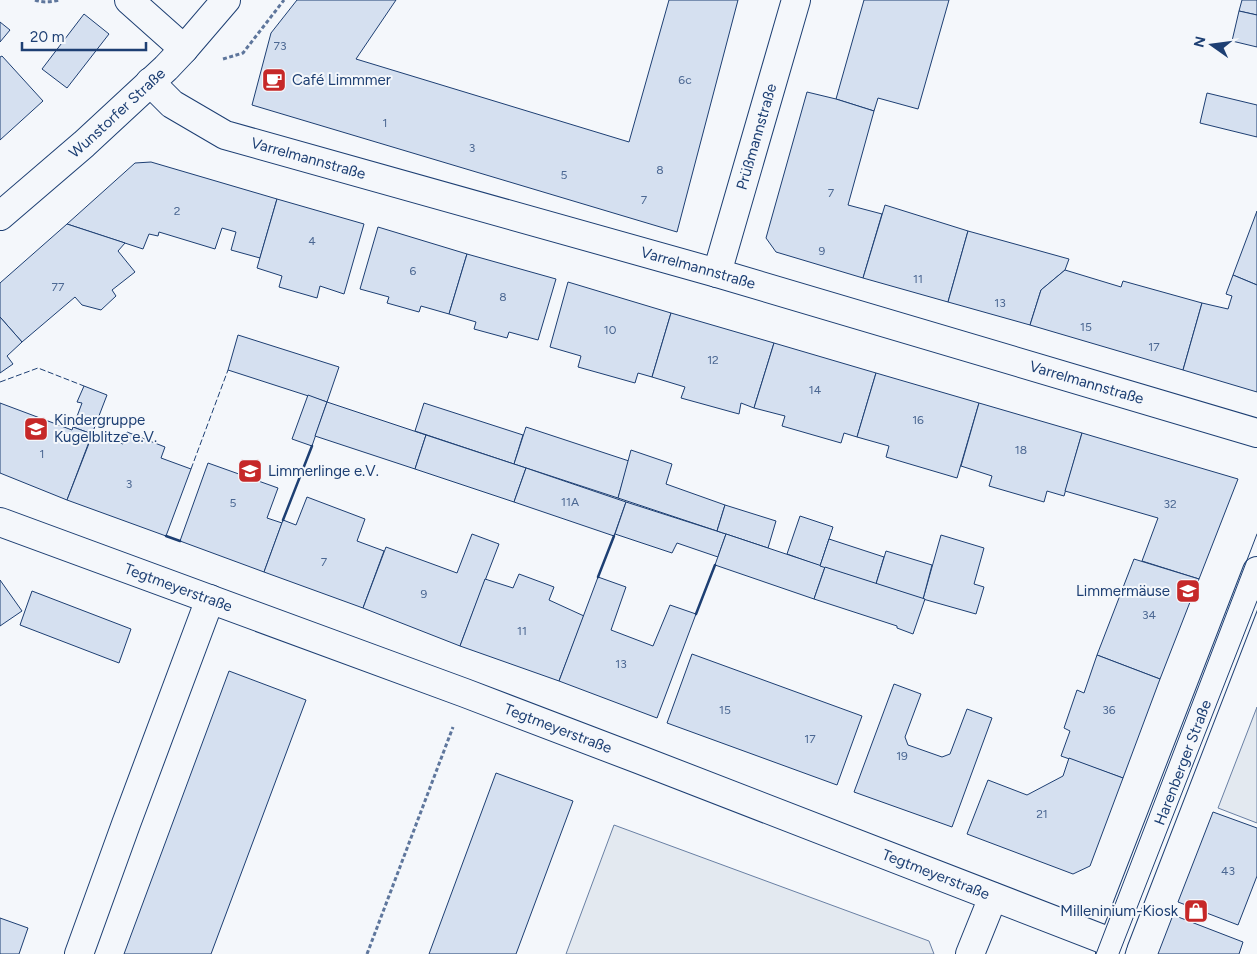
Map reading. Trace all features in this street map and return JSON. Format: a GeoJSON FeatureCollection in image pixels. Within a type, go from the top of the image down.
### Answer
{"type":"FeatureCollection","features":[{"type":"Feature","properties":{"kind":"street"},"geometry":{"type":"LineString","coordinates":[[129,0],[184,49]]}},
{"type":"Feature","properties":{"kind":"street","name":"Wunstorfer Straße"},"geometry":{"type":"LineString","coordinates":[[0,216],[84,144],[150,82],[184,49],[226,0]]}},
{"type":"Feature","properties":{"kind":"street","name":"Prüßmannstraße"},"geometry":{"type":"LineString","coordinates":[[717,273],[796,0]]}},
{"type":"Feature","properties":{"kind":"street","name":"Varrelmannstraße"},"geometry":{"type":"LineString","coordinates":[[150,82],[172,104],[225,135],[717,273],[1257,432]]}},
{"type":"Feature","properties":{"kind":"street","name":"Tegtmeyerstraße"},"geometry":{"type":"LineString","coordinates":[[0,522],[465,693],[656,766],[993,897],[1112,948]]}},
{"type":"Feature","properties":{"kind":"street","name":"Harenberger Straße"},"geometry":{"type":"LineString","coordinates":[[1112,948],[1257,571]]}},
{"type":"Feature","properties":{"kind":"street"},"geometry":{"type":"LineString","coordinates":[[78,954],[210,599]]}},
{"type":"Feature","properties":{"kind":"street"},"geometry":{"type":"LineString","coordinates":[[970,954],[993,897]]}},
{"type":"Feature","properties":{"kind":"path"},"geometry":{"type":"LineString","coordinates":[[35,0],[51,2],[59,0]]}},
{"type":"Feature","properties":{"kind":"path"},"geometry":{"type":"LineString","coordinates":[[368,954],[465,693]]}},
{"type":"Feature","properties":{"kind":"shaded area"},"geometry":{"type":"Polygon","coordinates":[[[1257,707],[1257,823],[1218,808],[1257,707]]]}},
{"type":"Feature","properties":{"kind":"shaded area"},"geometry":{"type":"Polygon","coordinates":[[[614,825],[929,941],[934,954],[566,954],[614,825]]]}},
{"type":"Feature","properties":{"kind":"building"},"geometry":{"type":"Polygon","coordinates":[[[297,0],[396,0],[356,59],[629,142],[669,0],[738,0],[677,232],[252,105],[271,33],[297,0]]]}},
{"type":"Feature","properties":{"kind":"building"},"geometry":{"type":"Polygon","coordinates":[[[864,0],[949,0],[918,109],[878,98],[874,111],[836,99],[864,0]]]}},
{"type":"Feature","properties":{"kind":"building"},"geometry":{"type":"Polygon","coordinates":[[[1242,0],[1257,0],[1257,15],[1239,11],[1242,0]]]}},
{"type":"Feature","properties":{"kind":"building"},"geometry":{"type":"Polygon","coordinates":[[[1239,11],[1257,15],[1257,47],[1232,41],[1239,11]]]}},
{"type":"Feature","properties":{"kind":"building"},"geometry":{"type":"Polygon","coordinates":[[[84,14],[109,34],[67,88],[42,69],[84,14]]]}},
{"type":"Feature","properties":{"kind":"building"},"geometry":{"type":"Polygon","coordinates":[[[0,22],[10,30],[0,42],[0,22]]]}},
{"type":"Feature","properties":{"kind":"building"},"geometry":{"type":"Polygon","coordinates":[[[2,56],[43,101],[0,140],[0,57],[2,56]]]}},
{"type":"Feature","properties":{"kind":"building"},"geometry":{"type":"Polygon","coordinates":[[[807,92],[874,111],[848,205],[882,214],[863,278],[776,252],[766,238],[807,92]]]}},
{"type":"Feature","properties":{"kind":"building"},"geometry":{"type":"Polygon","coordinates":[[[1207,93],[1257,105],[1257,137],[1200,123],[1207,93]]]}},
{"type":"Feature","properties":{"kind":"building"},"geometry":{"type":"Polygon","coordinates":[[[151,162],[277,199],[260,258],[231,250],[236,232],[222,228],[215,249],[159,232],[158,236],[149,234],[143,249],[67,224],[135,163],[151,162]]]}},
{"type":"Feature","properties":{"kind":"building"},"geometry":{"type":"Polygon","coordinates":[[[277,199],[364,224],[344,294],[320,286],[317,298],[279,287],[282,276],[257,268],[277,199]]]}},
{"type":"Feature","properties":{"kind":"building"},"geometry":{"type":"Polygon","coordinates":[[[885,205],[968,231],[948,302],[863,278],[885,205]]]}},
{"type":"Feature","properties":{"kind":"building"},"geometry":{"type":"Polygon","coordinates":[[[1257,211],[1257,285],[1233,275],[1257,211]]]}},
{"type":"Feature","properties":{"kind":"building"},"geometry":{"type":"Polygon","coordinates":[[[67,224],[125,243],[118,251],[135,272],[112,290],[116,296],[101,310],[82,305],[75,297],[22,342],[0,317],[0,283],[67,224]]]}},
{"type":"Feature","properties":{"kind":"building"},"geometry":{"type":"Polygon","coordinates":[[[378,227],[467,254],[449,314],[421,306],[419,312],[387,303],[389,297],[360,289],[378,227]]]}},
{"type":"Feature","properties":{"kind":"building"},"geometry":{"type":"Polygon","coordinates":[[[968,231],[1069,259],[1065,270],[1041,290],[1030,325],[948,302],[968,231]]]}},
{"type":"Feature","properties":{"kind":"building"},"geometry":{"type":"Polygon","coordinates":[[[467,254],[556,279],[538,340],[509,332],[507,338],[474,329],[476,322],[449,314],[467,254]]]}},
{"type":"Feature","properties":{"kind":"building"},"geometry":{"type":"Polygon","coordinates":[[[1065,270],[1121,287],[1123,281],[1202,303],[1183,370],[1030,325],[1041,290],[1065,270]]]}},
{"type":"Feature","properties":{"kind":"building"},"geometry":{"type":"Polygon","coordinates":[[[1233,275],[1257,285],[1257,392],[1183,370],[1202,303],[1228,309],[1232,296],[1226,294],[1233,275]]]}},
{"type":"Feature","properties":{"kind":"building"},"geometry":{"type":"Polygon","coordinates":[[[568,282],[671,313],[652,377],[638,373],[635,383],[578,367],[581,356],[550,347],[568,282]]]}},
{"type":"Feature","properties":{"kind":"building"},"geometry":{"type":"Polygon","coordinates":[[[671,313],[774,343],[754,408],[741,403],[739,414],[681,398],[685,387],[652,377],[671,313]]]}},
{"type":"Feature","properties":{"kind":"building"},"geometry":{"type":"Polygon","coordinates":[[[0,317],[22,342],[7,356],[13,364],[0,373],[0,317]]]}},
{"type":"Feature","properties":{"kind":"building"},"geometry":{"type":"Polygon","coordinates":[[[238,335],[339,367],[327,402],[228,370],[238,335]]]}},
{"type":"Feature","properties":{"kind":"building"},"geometry":{"type":"Polygon","coordinates":[[[774,343],[876,373],[857,437],[844,433],[841,443],[782,426],[785,416],[754,408],[774,343]]]}},
{"type":"Feature","properties":{"kind":"building"},"geometry":{"type":"Polygon","coordinates":[[[876,373],[979,403],[957,478],[886,457],[889,446],[857,437],[876,373]]]}},
{"type":"Feature","properties":{"kind":"building"},"geometry":{"type":"Polygon","coordinates":[[[84,386],[107,395],[92,434],[73,427],[82,403],[77,402],[84,386]]]}},
{"type":"Feature","properties":{"kind":"building"},"geometry":{"type":"Polygon","coordinates":[[[308,395],[327,402],[312,446],[292,439],[308,395]]]}},
{"type":"Feature","properties":{"kind":"building"},"geometry":{"type":"Polygon","coordinates":[[[327,402],[426,435],[415,469],[315,436],[327,402]]]}},
{"type":"Feature","properties":{"kind":"building"},"geometry":{"type":"Polygon","coordinates":[[[0,403],[72,430],[73,427],[92,434],[67,500],[0,473],[0,403]]]}},
{"type":"Feature","properties":{"kind":"building"},"geometry":{"type":"Polygon","coordinates":[[[424,403],[523,435],[514,464],[415,431],[424,403]]]}},
{"type":"Feature","properties":{"kind":"building"},"geometry":{"type":"Polygon","coordinates":[[[979,403],[1082,433],[1064,496],[1047,491],[1044,502],[989,486],[992,476],[961,466],[979,403]]]}},
{"type":"Feature","properties":{"kind":"building"},"geometry":{"type":"Polygon","coordinates":[[[526,427],[629,461],[618,498],[514,464],[526,427]]]}},
{"type":"Feature","properties":{"kind":"building"},"geometry":{"type":"Polygon","coordinates":[[[127,432],[165,447],[161,458],[191,469],[166,536],[67,500],[93,433],[123,444],[127,432]]]}},
{"type":"Feature","properties":{"kind":"building"},"geometry":{"type":"Polygon","coordinates":[[[1082,433],[1238,479],[1199,579],[1142,561],[1158,518],[1065,491],[1082,433]]]}},
{"type":"Feature","properties":{"kind":"building"},"geometry":{"type":"Polygon","coordinates":[[[426,435],[526,468],[514,502],[415,469],[426,435]]]}},
{"type":"Feature","properties":{"kind":"building"},"geometry":{"type":"Polygon","coordinates":[[[631,450],[672,464],[666,484],[725,505],[717,531],[618,498],[631,450]]]}},
{"type":"Feature","properties":{"kind":"building"},"geometry":{"type":"Polygon","coordinates":[[[208,463],[278,488],[267,518],[282,523],[264,572],[180,541],[208,463]]]}},
{"type":"Feature","properties":{"kind":"building"},"geometry":{"type":"Polygon","coordinates":[[[526,468],[626,502],[614,536],[514,502],[526,468]]]}},
{"type":"Feature","properties":{"kind":"building"},"geometry":{"type":"Polygon","coordinates":[[[307,497],[365,519],[357,541],[384,551],[363,608],[264,572],[283,520],[296,525],[307,497]]]}},
{"type":"Feature","properties":{"kind":"building"},"geometry":{"type":"Polygon","coordinates":[[[626,502],[726,534],[718,557],[677,543],[672,553],[615,534],[626,502]]]}},
{"type":"Feature","properties":{"kind":"building"},"geometry":{"type":"Polygon","coordinates":[[[725,505],[776,521],[768,548],[717,531],[725,505]]]}},
{"type":"Feature","properties":{"kind":"building"},"geometry":{"type":"Polygon","coordinates":[[[800,516],[833,527],[820,566],[787,554],[800,516]]]}},
{"type":"Feature","properties":{"kind":"building"},"geometry":{"type":"Polygon","coordinates":[[[472,534],[499,544],[460,646],[363,608],[386,547],[457,573],[472,534]]]}},
{"type":"Feature","properties":{"kind":"building"},"geometry":{"type":"Polygon","coordinates":[[[726,534],[825,567],[814,599],[715,565],[726,534]]]}},
{"type":"Feature","properties":{"kind":"building"},"geometry":{"type":"Polygon","coordinates":[[[941,535],[984,548],[974,584],[984,587],[976,614],[923,599],[941,535]]]}},
{"type":"Feature","properties":{"kind":"building"},"geometry":{"type":"Polygon","coordinates":[[[829,539],[884,557],[876,584],[820,566],[829,539]]]}},
{"type":"Feature","properties":{"kind":"building"},"geometry":{"type":"Polygon","coordinates":[[[886,551],[932,565],[923,599],[876,584],[886,551]]]}},
{"type":"Feature","properties":{"kind":"building"},"geometry":{"type":"Polygon","coordinates":[[[1134,559],[1199,579],[1160,679],[1097,655],[1134,559]]]}},
{"type":"Feature","properties":{"kind":"building"},"geometry":{"type":"Polygon","coordinates":[[[825,567],[925,599],[913,634],[897,628],[897,626],[814,599],[825,567]]]}},
{"type":"Feature","properties":{"kind":"building"},"geometry":{"type":"Polygon","coordinates":[[[519,574],[554,587],[549,600],[584,616],[559,681],[460,646],[485,579],[513,588],[519,574]]]}},
{"type":"Feature","properties":{"kind":"building"},"geometry":{"type":"Polygon","coordinates":[[[598,577],[626,587],[611,630],[653,646],[670,605],[696,614],[657,718],[559,681],[598,577]]]}},
{"type":"Feature","properties":{"kind":"building"},"geometry":{"type":"Polygon","coordinates":[[[0,580],[22,611],[0,626],[0,580]]]}},
{"type":"Feature","properties":{"kind":"building"},"geometry":{"type":"Polygon","coordinates":[[[32,591],[131,629],[119,663],[20,625],[32,591]]]}},
{"type":"Feature","properties":{"kind":"building"},"geometry":{"type":"Polygon","coordinates":[[[692,654],[862,716],[837,785],[667,723],[692,654]]]}},
{"type":"Feature","properties":{"kind":"building"},"geometry":{"type":"Polygon","coordinates":[[[1097,655],[1160,679],[1123,778],[1061,756],[1070,731],[1064,728],[1077,690],[1084,693],[1097,655]]]}},
{"type":"Feature","properties":{"kind":"building"},"geometry":{"type":"Polygon","coordinates":[[[229,671],[306,700],[211,954],[124,954],[229,671]]]}},
{"type":"Feature","properties":{"kind":"building"},"geometry":{"type":"Polygon","coordinates":[[[894,684],[921,694],[905,737],[908,745],[942,757],[950,754],[967,709],[992,718],[952,827],[854,792],[894,684]]]}},
{"type":"Feature","properties":{"kind":"building"},"geometry":{"type":"Polygon","coordinates":[[[1069,758],[1123,778],[1090,866],[1073,874],[967,834],[988,780],[1027,795],[1063,776],[1069,758]]]}},
{"type":"Feature","properties":{"kind":"building"},"geometry":{"type":"Polygon","coordinates":[[[496,773],[573,801],[516,954],[429,954],[496,773]]]}},
{"type":"Feature","properties":{"kind":"building"},"geometry":{"type":"Polygon","coordinates":[[[1213,812],[1257,828],[1257,876],[1238,925],[1178,902],[1213,812]]]}},
{"type":"Feature","properties":{"kind":"building"},"geometry":{"type":"Polygon","coordinates":[[[1173,915],[1243,942],[1239,954],[1158,954],[1173,915]]]}},
{"type":"Feature","properties":{"kind":"building"},"geometry":{"type":"Polygon","coordinates":[[[0,918],[28,928],[19,954],[0,954],[0,918]]]}},
{"type":"Feature","properties":{"kind":"tram line"},"geometry":{"type":"LineString","coordinates":[[1096,954],[1257,534]]}},
{"type":"Feature","properties":{"kind":"tram line"},"geometry":{"type":"LineString","coordinates":[[1119,954],[1257,601]]}},
{"type":"Feature","properties":{"kind":"fence"},"geometry":{"type":"LineString","coordinates":[[0,382],[38,368],[84,386]]}},
{"type":"Feature","properties":{"kind":"fence"},"geometry":{"type":"LineString","coordinates":[[191,469],[228,370]]}},
{"type":"Feature","properties":{"kind":"wall"},"geometry":{"type":"LineString","coordinates":[[283,520],[312,446]]}},
{"type":"Feature","properties":{"kind":"wall"},"geometry":{"type":"LineString","coordinates":[[166,536],[180,541]]}},
{"type":"Feature","properties":{"kind":"wall"},"geometry":{"type":"LineString","coordinates":[[598,577],[614,536]]}},
{"type":"Feature","properties":{"kind":"wall"},"geometry":{"type":"LineString","coordinates":[[696,614],[715,565]]}},
{"type":"Feature","properties":{"kind":"place","name":"Café Limmmer"},"geometry":{"type":"Point","coordinates":[274,80]}},
{"type":"Feature","properties":{"kind":"place","name":"Kindergruppe Kugelblitze e.V."},"geometry":{"type":"Point","coordinates":[36,429]}},
{"type":"Feature","properties":{"kind":"place","name":"Limmerlinge e.V."},"geometry":{"type":"Point","coordinates":[250,471]}},
{"type":"Feature","properties":{"kind":"place","name":"Limmermäuse"},"geometry":{"type":"Point","coordinates":[1188,591]}},
{"type":"Feature","properties":{"kind":"place","name":"Milleninium-Kiosk"},"geometry":{"type":"Point","coordinates":[1196,911]}}]}
